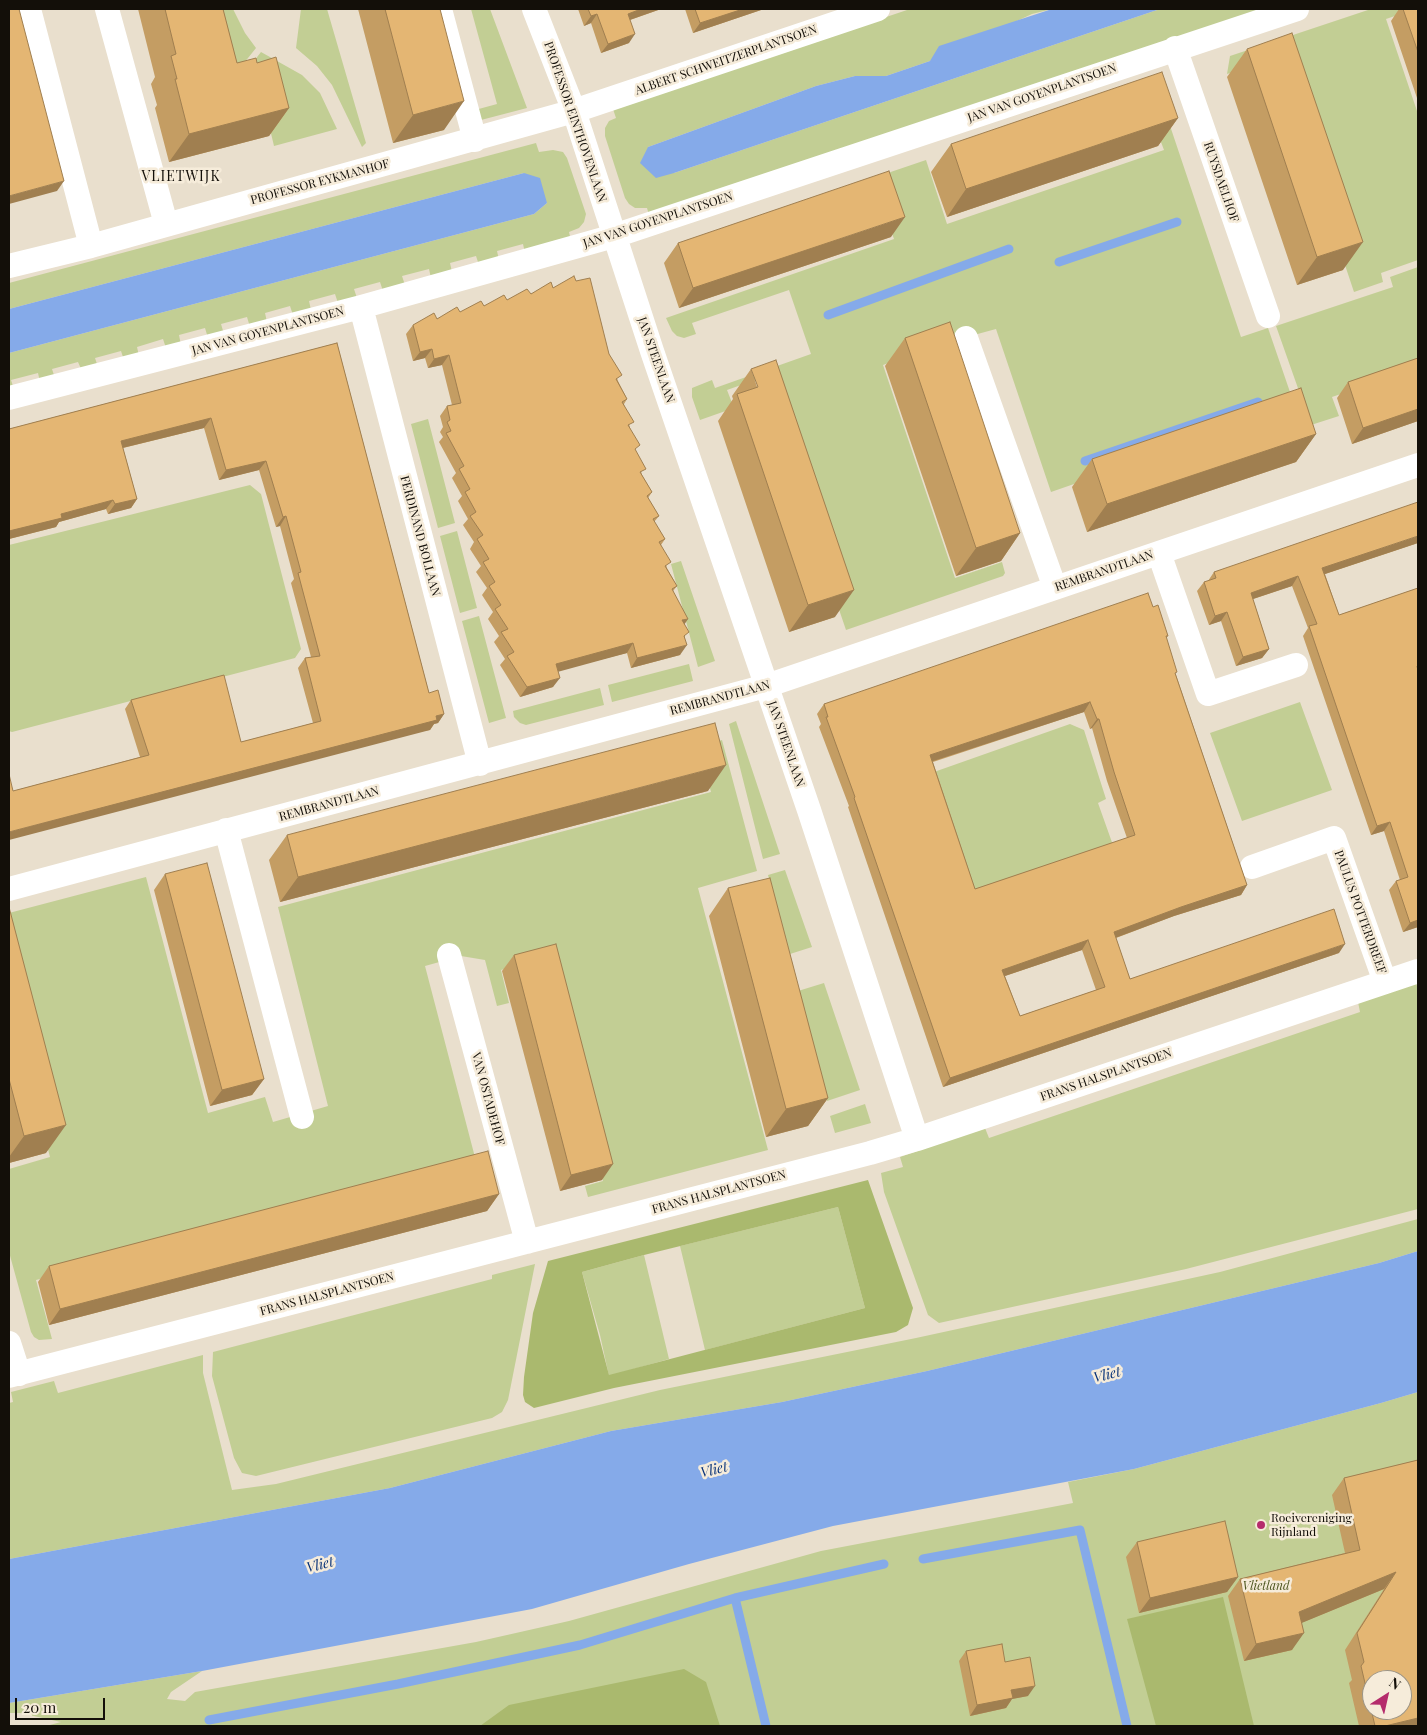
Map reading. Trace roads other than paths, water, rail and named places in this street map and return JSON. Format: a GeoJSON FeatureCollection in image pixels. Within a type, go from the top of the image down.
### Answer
{"type":"FeatureCollection","features":[{"type":"Feature","properties":{"kind":"street"},"geometry":{"type":"LineString","coordinates":[[29,9],[91,246]]}},
{"type":"Feature","properties":{"kind":"street"},"geometry":{"type":"LineString","coordinates":[[107,9],[166,224]]}},
{"type":"Feature","properties":{"kind":"street"},"geometry":{"type":"LineString","coordinates":[[440,9],[475,140]]}},
{"type":"Feature","properties":{"kind":"street","name":"PROFESSOR EINTHOVENLAAN"},"geometry":{"type":"LineString","coordinates":[[534,9],[574,111],[614,236]]}},
{"type":"Feature","properties":{"kind":"street","name":"ALBERT SCHWEITZERPLANTSOEN"},"geometry":{"type":"LineString","coordinates":[[574,111],[878,9]]}},
{"type":"Feature","properties":{"kind":"street","name":"JAN VAN GOYENPLANTSOEN"},"geometry":{"type":"LineString","coordinates":[[9,398],[361,307],[614,236],[1297,9]]}},
{"type":"Feature","properties":{"kind":"street","name":"RUYSDAELHOF"},"geometry":{"type":"LineString","coordinates":[[1175,48],[1268,316]]}},
{"type":"Feature","properties":{"kind":"street","name":"PROFESSOR EYKMANHOF"},"geometry":{"type":"LineString","coordinates":[[9,266],[91,246],[574,111]]}},
{"type":"Feature","properties":{"kind":"street","name":"JAN STEENLAAN"},"geometry":{"type":"LineString","coordinates":[[614,236],[917,1139]]}},
{"type":"Feature","properties":{"kind":"street","name":"FERDINAND BOLLAAN"},"geometry":{"type":"LineString","coordinates":[[361,307],[480,764]]}},
{"type":"Feature","properties":{"kind":"street"},"geometry":{"type":"LineString","coordinates":[[966,338],[1055,588]]}},
{"type":"Feature","properties":{"kind":"street","name":"REMBRANDTLAAN"},"geometry":{"type":"LineString","coordinates":[[9,888],[480,764],[766,686],[1418,465]]}},
{"type":"Feature","properties":{"kind":"street"},"geometry":{"type":"LineString","coordinates":[[1159,553],[1208,694],[1296,665]]}},
{"type":"Feature","properties":{"kind":"street"},"geometry":{"type":"LineString","coordinates":[[226,830],[302,1117]]}},
{"type":"Feature","properties":{"kind":"street","name":"PAULUS POTTERDREEF"},"geometry":{"type":"LineString","coordinates":[[1252,867],[1334,838],[1385,982]]}},
{"type":"Feature","properties":{"kind":"street","name":"VAN OSTADEHOF"},"geometry":{"type":"LineString","coordinates":[[450,955],[527,1242]]}},
{"type":"Feature","properties":{"kind":"street","name":"FRANS HALSPLANTSOEN"},"geometry":{"type":"LineString","coordinates":[[14,1375],[870,1153],[917,1139],[1418,971]]}},
{"type":"Feature","properties":{"kind":"street"},"geometry":{"type":"LineString","coordinates":[[9,1344],[14,1375]]}},
{"type":"Feature","properties":{"kind":"water"},"geometry":{"type":"Polygon","coordinates":[[[1052,9],[1160,9],[674,173],[656,178],[640,163],[648,147],[816,86],[855,76],[886,76],[930,61],[939,46],[1052,9]]]}},
{"type":"Feature","properties":{"kind":"water"},"geometry":{"type":"Polygon","coordinates":[[[524,173],[540,178],[547,203],[534,214],[9,353],[9,309],[524,173]]]}},
{"type":"Feature","properties":{"kind":"water","name":"Vliet"},"geometry":{"type":"Polygon","coordinates":[[[1418,1251],[1418,1392],[1134,1469],[833,1526],[689,1564],[532,1609],[202,1671],[9,1703],[9,1559],[390,1488],[611,1431],[782,1402],[927,1371],[1379,1263],[1418,1251]]]}},
{"type":"Feature","properties":{"kind":"waterway"},"geometry":{"type":"LineString","coordinates":[[1059,262],[1177,222]]}},
{"type":"Feature","properties":{"kind":"waterway"},"geometry":{"type":"LineString","coordinates":[[828,315],[1009,249]]}},
{"type":"Feature","properties":{"kind":"waterway"},"geometry":{"type":"LineString","coordinates":[[1085,461],[1258,402]]}},
{"type":"Feature","properties":{"kind":"waterway"},"geometry":{"type":"LineString","coordinates":[[923,1559],[1080,1530],[1127,1726]]}},
{"type":"Feature","properties":{"kind":"waterway"},"geometry":{"type":"LineString","coordinates":[[766,1726],[735,1598],[884,1564]]}},
{"type":"Feature","properties":{"kind":"waterway"},"geometry":{"type":"LineString","coordinates":[[209,1720],[398,1684],[580,1645],[735,1598]]}},
{"type":"Feature","properties":{"kind":"place","name":"Roeivereniging Rijnland"},"geometry":{"type":"Point","coordinates":[1261,1525]}},
{"type":"Feature","properties":{"kind":"district","name":"VLIETWIJK"},"geometry":{"type":"Point","coordinates":[181,177]}},
{"type":"Feature","properties":{"kind":"park label","name":"Vlietland"},"geometry":{"type":"Point","coordinates":[1266,1586]}}]}
